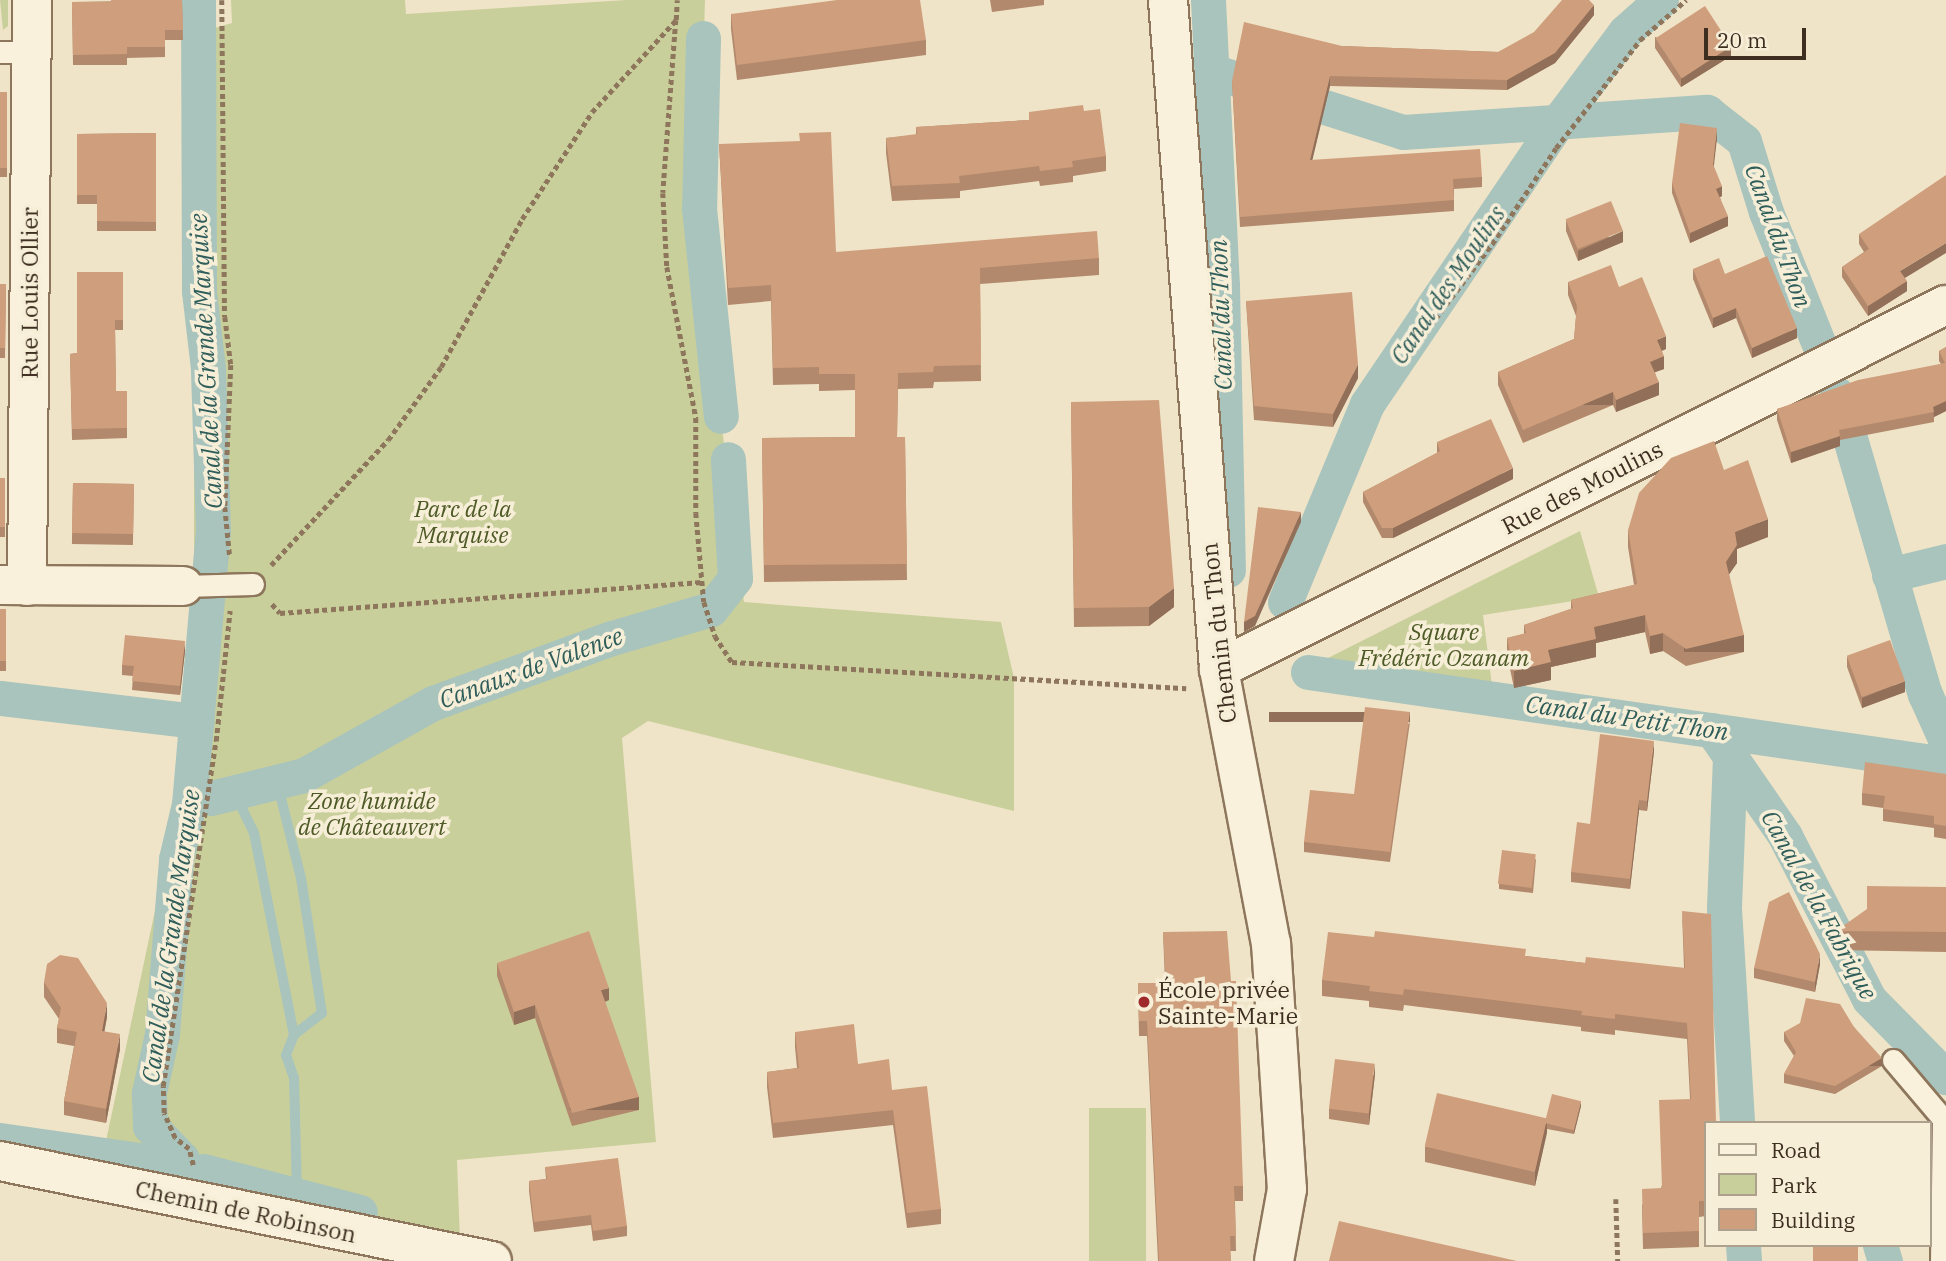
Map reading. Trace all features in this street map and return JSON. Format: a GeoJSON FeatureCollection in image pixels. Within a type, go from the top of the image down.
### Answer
{"type":"FeatureCollection","features":[{"type":"Feature","properties":{"kind":"street","name":"Rue Louis Ollier"},"geometry":{"type":"LineString","coordinates":[[14,586],[16,52],[32,0]]}},
{"type":"Feature","properties":{"kind":"street","name":"Chemin du Thon"},"geometry":{"type":"LineString","coordinates":[[1168,0],[1220,680],[1271,943],[1287,1189],[1274,1261]]}},
{"type":"Feature","properties":{"kind":"street","name":"Rue des Moulins"},"geometry":{"type":"LineString","coordinates":[[1220,680],[1946,305]]}},
{"type":"Feature","properties":{"kind":"street"},"geometry":{"type":"LineString","coordinates":[[14,586],[183,586]]}},
{"type":"Feature","properties":{"kind":"street","name":"Chemin de Robinson"},"geometry":{"type":"LineString","coordinates":[[0,1161],[492,1261]]}},
{"type":"Feature","properties":{"kind":"lane"},"geometry":{"type":"LineString","coordinates":[[183,586],[253,584]]}},
{"type":"Feature","properties":{"kind":"lane"},"geometry":{"type":"LineString","coordinates":[[1893,1060],[1943,1119],[1941,1261]]}},
{"type":"Feature","properties":{"kind":"path"},"geometry":{"type":"LineString","coordinates":[[677,0],[663,193],[667,267],[696,418],[704,602],[710,620],[733,662],[1220,680]]}},
{"type":"Feature","properties":{"kind":"path"},"geometry":{"type":"LineString","coordinates":[[1425,332],[1492,244],[1556,148],[1640,40],[1686,0]]}},
{"type":"Feature","properties":{"kind":"path"},"geometry":{"type":"LineString","coordinates":[[676,20],[592,112],[522,219],[441,368],[388,440],[253,584],[280,613],[702,582]]}},
{"type":"Feature","properties":{"kind":"path"},"geometry":{"type":"LineString","coordinates":[[1616,1199],[1618,1261]]}},
{"type":"Feature","properties":{"kind":"green space"},"geometry":{"type":"Polygon","coordinates":[[[0,0],[8,0],[8,26],[3,30],[0,0]]]}},
{"type":"Feature","properties":{"kind":"green space","name":"Parc de la Marquise"},"geometry":{"type":"Polygon","coordinates":[[[231,0],[405,0],[406,14],[626,0],[705,0],[699,208],[708,317],[744,602],[1001,622],[1014,678],[1014,811],[648,721],[622,738],[656,1142],[457,1160],[460,1240],[100,1169],[180,793],[194,558],[194,34],[232,23],[231,0]]]}},
{"type":"Feature","properties":{"kind":"green space","name":"Square Frédéric Ozanam"},"geometry":{"type":"Polygon","coordinates":[[[1580,531],[1599,597],[1483,615],[1493,693],[1314,665],[1580,531]]]}},
{"type":"Feature","properties":{"kind":"green space"},"geometry":{"type":"Polygon","coordinates":[[[1089,1108],[1146,1108],[1146,1261],[1089,1261],[1089,1108]]]}},
{"type":"Feature","properties":{"kind":"building"},"geometry":{"type":"Polygon","coordinates":[[[182,0],[183,30],[165,30],[165,47],[127,47],[127,54],[73,55],[72,2],[182,0]]]}},
{"type":"Feature","properties":{"kind":"building"},"geometry":{"type":"Polygon","coordinates":[[[837,0],[920,0],[926,40],[737,65],[731,14],[837,0]]]}},
{"type":"Feature","properties":{"kind":"building"},"geometry":{"type":"Polygon","coordinates":[[[1562,0],[1589,0],[1594,5],[1555,53],[1507,80],[1330,76],[1310,160],[1480,149],[1482,177],[1453,179],[1454,200],[1240,217],[1232,81],[1244,22],[1342,46],[1498,52],[1534,32],[1562,0]]]}},
{"type":"Feature","properties":{"kind":"building"},"geometry":{"type":"Polygon","coordinates":[[[1705,6],[1731,46],[1682,78],[1656,38],[1705,6]]]}},
{"type":"Feature","properties":{"kind":"building"},"geometry":{"type":"Polygon","coordinates":[[[0,92],[7,92],[7,168],[0,168],[0,92]]]}},
{"type":"Feature","properties":{"kind":"building"},"geometry":{"type":"Polygon","coordinates":[[[1083,105],[1084,111],[1100,109],[1106,156],[1072,161],[1073,167],[1040,171],[1039,166],[959,176],[960,183],[892,186],[886,138],[917,134],[916,127],[1029,120],[1029,112],[1083,105]]]}},
{"type":"Feature","properties":{"kind":"building"},"geometry":{"type":"Polygon","coordinates":[[[1680,123],[1717,128],[1713,164],[1722,186],[1716,189],[1728,216],[1690,233],[1672,183],[1680,123]]]}},
{"type":"Feature","properties":{"kind":"building"},"geometry":{"type":"Polygon","coordinates":[[[831,132],[836,252],[1097,231],[1099,258],[980,268],[981,365],[934,366],[933,372],[898,373],[897,437],[905,437],[907,564],[764,565],[762,438],[855,437],[855,374],[819,374],[819,367],[773,368],[771,285],[728,288],[719,144],[800,141],[799,133],[831,132]]]}},
{"type":"Feature","properties":{"kind":"building"},"geometry":{"type":"Polygon","coordinates":[[[156,133],[156,222],[97,221],[97,195],[77,195],[77,134],[156,133]]]}},
{"type":"Feature","properties":{"kind":"building"},"geometry":{"type":"Polygon","coordinates":[[[1946,175],[1946,243],[1900,271],[1907,281],[1868,306],[1842,267],[1869,249],[1859,234],[1946,175]]]}},
{"type":"Feature","properties":{"kind":"building"},"geometry":{"type":"Polygon","coordinates":[[[1611,201],[1623,231],[1578,249],[1566,219],[1611,201]]]}},
{"type":"Feature","properties":{"kind":"building"},"geometry":{"type":"Polygon","coordinates":[[[1767,256],[1797,328],[1752,348],[1736,308],[1713,318],[1693,269],[1719,258],[1725,274],[1767,256]]]}},
{"type":"Feature","properties":{"kind":"building"},"geometry":{"type":"Polygon","coordinates":[[[1611,265],[1619,287],[1642,277],[1666,336],[1657,340],[1664,356],[1650,362],[1659,382],[1616,400],[1613,392],[1523,430],[1498,372],[1574,339],[1577,306],[1568,282],[1611,265]]]}},
{"type":"Feature","properties":{"kind":"building"},"geometry":{"type":"Polygon","coordinates":[[[77,272],[123,272],[123,320],[115,320],[116,391],[127,391],[127,428],[72,429],[70,354],[77,353],[77,272]]]}},
{"type":"Feature","properties":{"kind":"building"},"geometry":{"type":"Polygon","coordinates":[[[0,284],[6,284],[5,348],[0,348],[0,284]]]}},
{"type":"Feature","properties":{"kind":"building"},"geometry":{"type":"Polygon","coordinates":[[[1352,292],[1358,364],[1333,414],[1254,406],[1246,301],[1352,292]]]}},
{"type":"Feature","properties":{"kind":"building"},"geometry":{"type":"Polygon","coordinates":[[[1946,347],[1946,401],[1933,407],[1934,412],[1839,430],[1840,436],[1791,452],[1777,409],[1858,380],[1945,363],[1939,351],[1946,347]]]}},
{"type":"Feature","properties":{"kind":"building"},"geometry":{"type":"Polygon","coordinates":[[[1159,400],[1174,588],[1149,607],[1074,608],[1071,402],[1159,400]]]}},
{"type":"Feature","properties":{"kind":"building"},"geometry":{"type":"Polygon","coordinates":[[[1491,419],[1513,468],[1393,528],[1382,528],[1363,492],[1440,451],[1437,442],[1491,419]]]}},
{"type":"Feature","properties":{"kind":"building"},"geometry":{"type":"Polygon","coordinates":[[[1714,441],[1724,470],[1748,460],[1768,519],[1735,532],[1737,545],[1726,562],[1744,635],[1686,649],[1663,633],[1650,636],[1645,615],[1594,627],[1596,639],[1548,650],[1551,662],[1514,671],[1507,638],[1526,633],[1524,625],[1573,608],[1571,600],[1637,584],[1628,530],[1639,493],[1671,458],[1714,441]]]}},
{"type":"Feature","properties":{"kind":"building"},"geometry":{"type":"Polygon","coordinates":[[[0,478],[5,478],[5,527],[0,527],[0,478]]]}},
{"type":"Feature","properties":{"kind":"building"},"geometry":{"type":"Polygon","coordinates":[[[73,483],[134,484],[133,534],[72,533],[73,483]]]}},
{"type":"Feature","properties":{"kind":"building"},"geometry":{"type":"Polygon","coordinates":[[[1258,507],[1301,512],[1255,616],[1244,622],[1258,507]]]}},
{"type":"Feature","properties":{"kind":"building"},"geometry":{"type":"Polygon","coordinates":[[[0,609],[6,609],[6,661],[0,661],[0,609]]]}},
{"type":"Feature","properties":{"kind":"building"},"geometry":{"type":"Polygon","coordinates":[[[125,635],[185,641],[180,686],[132,681],[134,666],[122,665],[125,635]]]}},
{"type":"Feature","properties":{"kind":"building"},"geometry":{"type":"Polygon","coordinates":[[[1890,640],[1905,681],[1862,697],[1847,656],[1890,640]]]}},
{"type":"Feature","properties":{"kind":"building"},"geometry":{"type":"Polygon","coordinates":[[[1365,707],[1410,712],[1390,852],[1304,842],[1310,790],[1354,794],[1365,707]]]}},
{"type":"Feature","properties":{"kind":"building"},"geometry":{"type":"Polygon","coordinates":[[[1600,734],[1654,741],[1647,801],[1639,800],[1630,879],[1571,872],[1577,822],[1590,824],[1600,734]]]}},
{"type":"Feature","properties":{"kind":"building"},"geometry":{"type":"Polygon","coordinates":[[[1865,762],[1946,774],[1946,826],[1934,824],[1934,816],[1883,809],[1885,796],[1862,793],[1865,762]]]}},
{"type":"Feature","properties":{"kind":"building"},"geometry":{"type":"Polygon","coordinates":[[[1502,850],[1536,854],[1532,888],[1498,884],[1502,850]]]}},
{"type":"Feature","properties":{"kind":"building"},"geometry":{"type":"Polygon","coordinates":[[[1867,886],[1946,887],[1946,932],[1836,931],[1867,909],[1867,886]]]}},
{"type":"Feature","properties":{"kind":"building"},"geometry":{"type":"Polygon","coordinates":[[[1789,892],[1820,954],[1815,982],[1754,968],[1769,902],[1789,892]]]}},
{"type":"Feature","properties":{"kind":"building"},"geometry":{"type":"Polygon","coordinates":[[[1682,911],[1711,914],[1716,1121],[1704,1121],[1704,1201],[1699,1201],[1699,1231],[1643,1233],[1642,1189],[1662,1188],[1659,1100],[1691,1099],[1687,1023],[1615,1014],[1615,1019],[1581,1015],[1582,1011],[1404,989],[1403,995],[1369,991],[1370,986],[1322,980],[1328,932],[1374,937],[1375,931],[1526,949],[1525,956],[1585,963],[1586,957],[1685,968],[1682,911]]]}},
{"type":"Feature","properties":{"kind":"building"},"geometry":{"type":"Polygon","coordinates":[[[589,931],[609,988],[601,990],[639,1097],[572,1113],[535,1005],[514,1012],[497,963],[589,931]]]}},
{"type":"Feature","properties":{"kind":"building"},"geometry":{"type":"Polygon","coordinates":[[[1227,931],[1231,981],[1236,981],[1243,1186],[1234,1186],[1236,1236],[1230,1236],[1231,1261],[1159,1261],[1147,1021],[1139,1021],[1138,983],[1166,983],[1163,932],[1227,931]]]}},
{"type":"Feature","properties":{"kind":"building"},"geometry":{"type":"Polygon","coordinates":[[[60,955],[78,958],[107,1003],[102,1031],[120,1034],[106,1109],[64,1101],[77,1032],[57,1028],[61,1008],[44,982],[47,964],[60,955]]]}},
{"type":"Feature","properties":{"kind":"building"},"geometry":{"type":"Polygon","coordinates":[[[1806,998],[1840,1004],[1854,1027],[1882,1058],[1835,1086],[1784,1074],[1796,1052],[1784,1032],[1800,1023],[1806,998]]]}},
{"type":"Feature","properties":{"kind":"building"},"geometry":{"type":"Polygon","coordinates":[[[854,1024],[858,1064],[889,1059],[892,1090],[927,1086],[941,1209],[907,1213],[893,1110],[773,1123],[767,1072],[799,1068],[795,1032],[854,1024]]]}},
{"type":"Feature","properties":{"kind":"building"},"geometry":{"type":"Polygon","coordinates":[[[1335,1059],[1375,1064],[1369,1114],[1329,1109],[1335,1059]]]}},
{"type":"Feature","properties":{"kind":"building"},"geometry":{"type":"Polygon","coordinates":[[[1437,1093],[1547,1118],[1535,1172],[1425,1147],[1437,1093]]]}},
{"type":"Feature","properties":{"kind":"building"},"geometry":{"type":"Polygon","coordinates":[[[1552,1094],[1581,1101],[1574,1130],[1545,1123],[1552,1094]]]}},
{"type":"Feature","properties":{"kind":"building"},"geometry":{"type":"Polygon","coordinates":[[[618,1158],[627,1226],[593,1231],[591,1215],[534,1222],[529,1181],[547,1179],[545,1167],[618,1158]]]}},
{"type":"Feature","properties":{"kind":"building"},"geometry":{"type":"Polygon","coordinates":[[[1339,1221],[1517,1261],[1329,1261],[1339,1221]]]}},
{"type":"Feature","properties":{"kind":"building"},"geometry":{"type":"Polygon","coordinates":[[[1813,1247],[1858,1247],[1858,1261],[1813,1261],[1813,1247]]]}},
{"type":"Feature","properties":{"kind":"waterway","name":"Canal de la Grande Marquise"},"geometry":{"type":"LineString","coordinates":[[0,1140],[181,1166],[182,1159],[150,1126],[149,1093],[162,1034],[176,859],[189,804],[213,530],[208,368],[199,291],[198,0]]}},
{"type":"Feature","properties":{"kind":"waterway","name":"Canal du Thon"},"geometry":{"type":"LineString","coordinates":[[1208,0],[1222,286],[1228,570]]}},
{"type":"Feature","properties":{"kind":"waterway","name":"Canal des Moulins"},"geometry":{"type":"LineString","coordinates":[[1285,602],[1367,404],[1557,123],[1625,32],[1661,0]]}},
{"type":"Feature","properties":{"kind":"waterway","name":"Canaux de Valence"},"geometry":{"type":"LineString","coordinates":[[703,38],[699,208],[721,416]]}},
{"type":"Feature","properties":{"kind":"waterway","name":"Canaux de Valence"},"geometry":{"type":"LineString","coordinates":[[1215,72],[1403,132],[1707,112],[1744,141],[1766,212],[1818,342]]}},
{"type":"Feature","properties":{"kind":"waterway","name":"Canal du Thon"},"geometry":{"type":"LineString","coordinates":[[1837,394],[1925,694],[1946,741]]}},
{"type":"Feature","properties":{"kind":"waterway","name":"Canaux de Valence"},"geometry":{"type":"LineString","coordinates":[[211,798],[304,775],[433,703],[612,638],[711,609],[735,578],[728,459]]}},
{"type":"Feature","properties":{"kind":"waterway","name":"Canal du Thon"},"geometry":{"type":"LineString","coordinates":[[1889,575],[1946,561]]}},
{"type":"Feature","properties":{"kind":"waterway","name":"Canal du Petit Thon"},"geometry":{"type":"LineString","coordinates":[[1308,672],[1946,764]]}},
{"type":"Feature","properties":{"kind":"waterway","name":"Canal de la Grande Marquise"},"geometry":{"type":"LineString","coordinates":[[0,698],[197,721]]}},
{"type":"Feature","properties":{"kind":"waterway","name":"Canal de la Fabrique"},"geometry":{"type":"LineString","coordinates":[[1712,730],[1785,836],[1869,999],[1946,1077]]}},
{"type":"Feature","properties":{"kind":"waterway","name":"Canal de la Fabrique"},"geometry":{"type":"LineString","coordinates":[[1730,757],[1724,908],[1737,1121]]}},
{"type":"Feature","properties":{"kind":"waterway","name":"Canal de la Grande Marquise"},"geometry":{"type":"LineString","coordinates":[[277,782],[301,878],[322,1013],[294,1035]]}},
{"type":"Feature","properties":{"kind":"waterway","name":"Canal de la Grande Marquise"},"geometry":{"type":"LineString","coordinates":[[234,792],[254,833],[294,1035],[286,1055],[294,1078],[297,1195]]}},
{"type":"Feature","properties":{"kind":"waterway","name":"Canal de la Grande Marquise"},"geometry":{"type":"LineString","coordinates":[[203,1171],[360,1212]]}},
{"type":"Feature","properties":{"kind":"waterway","name":"Canal de la Fabrique"},"geometry":{"type":"LineString","coordinates":[[1743,1247],[1744,1261]]}},
{"type":"Feature","properties":{"kind":"waterway","name":"Canal de la Fabrique"},"geometry":{"type":"LineString","coordinates":[[1881,1247],[1885,1261]]}},
{"type":"Feature","properties":{"kind":"place","name":"École privée Sainte-Marie"},"geometry":{"type":"Point","coordinates":[1144,1002]}},
{"type":"Feature","properties":{"kind":"park label","name":"Zone humide de Châteauvert"},"geometry":{"type":"Point","coordinates":[372,813]}}]}
